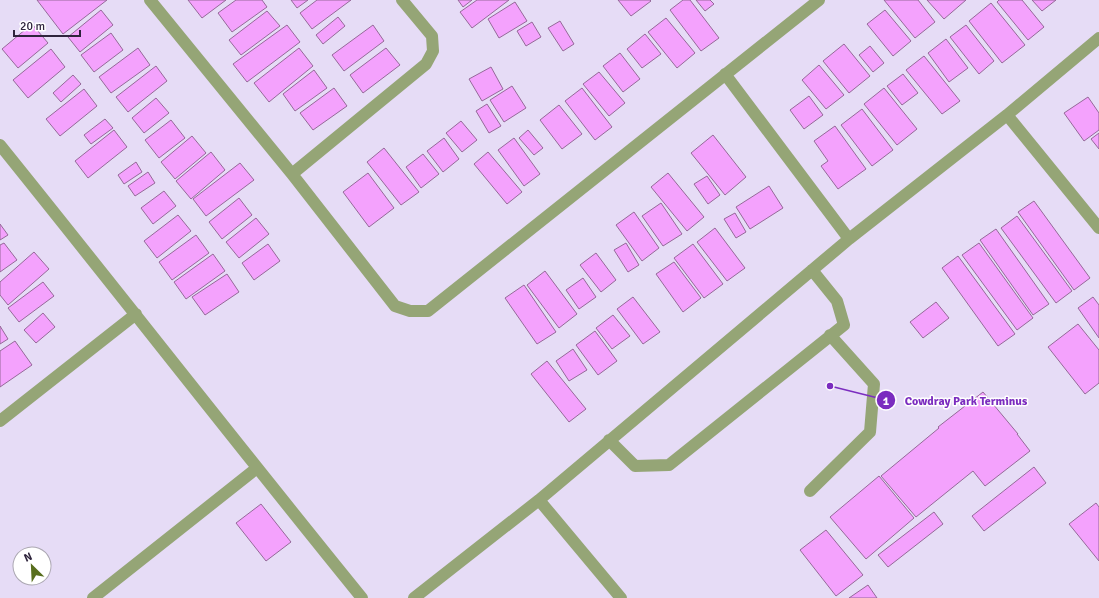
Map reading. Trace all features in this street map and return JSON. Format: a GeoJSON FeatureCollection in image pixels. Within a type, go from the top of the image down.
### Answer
{"type":"FeatureCollection","features":[{"type":"Feature","properties":{"kind":"street"},"geometry":{"type":"LineString","coordinates":[[150,0],[292,174],[396,306],[410,311],[428,311],[819,0]]}},
{"type":"Feature","properties":{"kind":"street"},"geometry":{"type":"LineString","coordinates":[[292,174],[426,64],[433,51],[432,36],[402,0]]}},
{"type":"Feature","properties":{"kind":"street"},"geometry":{"type":"LineString","coordinates":[[414,598],[538,500],[849,239],[1007,115],[1099,38]]}},
{"type":"Feature","properties":{"kind":"street"},"geometry":{"type":"LineString","coordinates":[[725,74],[849,239]]}},
{"type":"Feature","properties":{"kind":"street"},"geometry":{"type":"LineString","coordinates":[[1007,115],[1099,228]]}},
{"type":"Feature","properties":{"kind":"street"},"geometry":{"type":"LineString","coordinates":[[0,145],[362,598]]}},
{"type":"Feature","properties":{"kind":"street"},"geometry":{"type":"LineString","coordinates":[[609,440],[635,466],[669,465],[844,325],[837,301],[812,270]]}},
{"type":"Feature","properties":{"kind":"street"},"geometry":{"type":"LineString","coordinates":[[0,421],[136,314]]}},
{"type":"Feature","properties":{"kind":"street"},"geometry":{"type":"LineString","coordinates":[[810,490],[870,432],[874,384],[830,335]]}},
{"type":"Feature","properties":{"kind":"street"},"geometry":{"type":"LineString","coordinates":[[93,598],[257,468]]}},
{"type":"Feature","properties":{"kind":"street"},"geometry":{"type":"LineString","coordinates":[[538,500],[621,598]]}},
{"type":"Feature","properties":{"kind":"building"},"geometry":{"type":"Polygon","coordinates":[[[37,0],[107,0],[63,34],[37,0]]]}},
{"type":"Feature","properties":{"kind":"building"},"geometry":{"type":"Polygon","coordinates":[[[188,0],[226,0],[202,18],[188,0]]]}},
{"type":"Feature","properties":{"kind":"building"},"geometry":{"type":"Polygon","coordinates":[[[236,0],[262,0],[267,7],[232,32],[218,13],[236,0]]]}},
{"type":"Feature","properties":{"kind":"building"},"geometry":{"type":"Polygon","coordinates":[[[291,0],[308,0],[297,8],[291,0]]]}},
{"type":"Feature","properties":{"kind":"building"},"geometry":{"type":"Polygon","coordinates":[[[317,0],[351,0],[312,29],[300,13],[317,0]]]}},
{"type":"Feature","properties":{"kind":"building"},"geometry":{"type":"Polygon","coordinates":[[[458,0],[472,0],[463,7],[458,0]]]}},
{"type":"Feature","properties":{"kind":"building"},"geometry":{"type":"Polygon","coordinates":[[[477,0],[509,0],[472,28],[460,12],[477,0]]]}},
{"type":"Feature","properties":{"kind":"building"},"geometry":{"type":"Polygon","coordinates":[[[618,0],[650,0],[651,1],[631,16],[618,0]]]}},
{"type":"Feature","properties":{"kind":"building"},"geometry":{"type":"Polygon","coordinates":[[[683,0],[690,0],[719,38],[701,51],[670,10],[683,0]]]}},
{"type":"Feature","properties":{"kind":"building"},"geometry":{"type":"Polygon","coordinates":[[[696,0],[710,0],[714,4],[705,11],[696,0]]]}},
{"type":"Feature","properties":{"kind":"building"},"geometry":{"type":"Polygon","coordinates":[[[884,0],[918,0],[935,22],[915,38],[884,0]]]}},
{"type":"Feature","properties":{"kind":"building"},"geometry":{"type":"Polygon","coordinates":[[[927,0],[966,0],[944,19],[927,0]]]}},
{"type":"Feature","properties":{"kind":"building"},"geometry":{"type":"Polygon","coordinates":[[[999,0],[1022,0],[1044,27],[1028,40],[997,2],[999,0]]]}},
{"type":"Feature","properties":{"kind":"building"},"geometry":{"type":"Polygon","coordinates":[[[1032,0],[1056,0],[1042,11],[1032,0]]]}},
{"type":"Feature","properties":{"kind":"building"},"geometry":{"type":"Polygon","coordinates":[[[515,2],[527,21],[499,38],[488,19],[515,2]]]}},
{"type":"Feature","properties":{"kind":"building"},"geometry":{"type":"Polygon","coordinates":[[[991,3],[1025,45],[1002,63],[969,21],[991,3]]]}},
{"type":"Feature","properties":{"kind":"building"},"geometry":{"type":"Polygon","coordinates":[[[101,10],[113,25],[80,52],[68,37],[101,10]]]}},
{"type":"Feature","properties":{"kind":"building"},"geometry":{"type":"Polygon","coordinates":[[[885,10],[911,41],[893,56],[867,24],[885,10]]]}},
{"type":"Feature","properties":{"kind":"building"},"geometry":{"type":"Polygon","coordinates":[[[267,11],[280,26],[241,55],[229,40],[267,11]]]}},
{"type":"Feature","properties":{"kind":"building"},"geometry":{"type":"Polygon","coordinates":[[[338,17],[345,26],[323,44],[316,35],[338,17]]]}},
{"type":"Feature","properties":{"kind":"building"},"geometry":{"type":"Polygon","coordinates":[[[666,18],[695,53],[677,68],[648,32],[666,18]]]}},
{"type":"Feature","properties":{"kind":"building"},"geometry":{"type":"Polygon","coordinates":[[[560,21],[574,44],[563,51],[548,28],[560,21]]]}},
{"type":"Feature","properties":{"kind":"building"},"geometry":{"type":"Polygon","coordinates":[[[532,22],[541,37],[526,46],[517,31],[532,22]]]}},
{"type":"Feature","properties":{"kind":"building"},"geometry":{"type":"Polygon","coordinates":[[[32,24],[48,43],[18,68],[2,49],[32,24]]]}},
{"type":"Feature","properties":{"kind":"building"},"geometry":{"type":"Polygon","coordinates":[[[287,25],[300,42],[247,82],[233,64],[287,25]]]}},
{"type":"Feature","properties":{"kind":"building"},"geometry":{"type":"Polygon","coordinates":[[[373,25],[384,41],[344,71],[332,55],[373,25]]]}},
{"type":"Feature","properties":{"kind":"building"},"geometry":{"type":"Polygon","coordinates":[[[966,25],[994,61],[979,74],[950,37],[966,25]]]}},
{"type":"Feature","properties":{"kind":"building"},"geometry":{"type":"Polygon","coordinates":[[[111,33],[123,50],[94,72],[81,55],[111,33]]]}},
{"type":"Feature","properties":{"kind":"building"},"geometry":{"type":"Polygon","coordinates":[[[645,34],[661,54],[642,68],[627,49],[645,34]]]}},
{"type":"Feature","properties":{"kind":"building"},"geometry":{"type":"Polygon","coordinates":[[[946,39],[968,68],[949,82],[928,53],[946,39]]]}},
{"type":"Feature","properties":{"kind":"building"},"geometry":{"type":"Polygon","coordinates":[[[844,44],[870,76],[849,93],[823,61],[844,44]]]}},
{"type":"Feature","properties":{"kind":"building"},"geometry":{"type":"Polygon","coordinates":[[[870,46],[884,63],[873,72],[859,55],[870,46]]]}},
{"type":"Feature","properties":{"kind":"building"},"geometry":{"type":"Polygon","coordinates":[[[138,48],[150,65],[111,93],[99,77],[138,48]]]}},
{"type":"Feature","properties":{"kind":"building"},"geometry":{"type":"Polygon","coordinates":[[[299,48],[313,66],[269,102],[254,83],[299,48]]]}},
{"type":"Feature","properties":{"kind":"building"},"geometry":{"type":"Polygon","coordinates":[[[386,48],[400,65],[363,93],[350,75],[386,48]]]}},
{"type":"Feature","properties":{"kind":"building"},"geometry":{"type":"Polygon","coordinates":[[[51,49],[65,67],[28,98],[13,80],[51,49]]]}},
{"type":"Feature","properties":{"kind":"building"},"geometry":{"type":"Polygon","coordinates":[[[620,53],[640,79],[623,92],[603,66],[620,53]]]}},
{"type":"Feature","properties":{"kind":"building"},"geometry":{"type":"Polygon","coordinates":[[[924,56],[960,101],[942,114],[906,70],[924,56]]]}},
{"type":"Feature","properties":{"kind":"building"},"geometry":{"type":"Polygon","coordinates":[[[819,65],[844,95],[826,109],[802,80],[819,65]]]}},
{"type":"Feature","properties":{"kind":"building"},"geometry":{"type":"Polygon","coordinates":[[[156,66],[167,81],[128,112],[116,97],[156,66]]]}},
{"type":"Feature","properties":{"kind":"building"},"geometry":{"type":"Polygon","coordinates":[[[491,67],[503,89],[482,101],[469,79],[491,67]]]}},
{"type":"Feature","properties":{"kind":"building"},"geometry":{"type":"Polygon","coordinates":[[[314,70],[327,88],[295,111],[283,94],[314,70]]]}},
{"type":"Feature","properties":{"kind":"building"},"geometry":{"type":"Polygon","coordinates":[[[599,72],[625,103],[609,116],[583,84],[599,72]]]}},
{"type":"Feature","properties":{"kind":"building"},"geometry":{"type":"Polygon","coordinates":[[[903,74],[918,93],[902,105],[887,86],[903,74]]]}},
{"type":"Feature","properties":{"kind":"building"},"geometry":{"type":"Polygon","coordinates":[[[73,75],[81,84],[61,102],[53,93],[73,75]]]}},
{"type":"Feature","properties":{"kind":"building"},"geometry":{"type":"Polygon","coordinates":[[[512,86],[526,108],[504,122],[490,100],[512,86]]]}},
{"type":"Feature","properties":{"kind":"building"},"geometry":{"type":"Polygon","coordinates":[[[334,88],[347,106],[313,130],[300,113],[334,88]]]}},
{"type":"Feature","properties":{"kind":"building"},"geometry":{"type":"Polygon","coordinates":[[[582,88],[612,127],[595,140],[565,101],[582,88]]]}},
{"type":"Feature","properties":{"kind":"building"},"geometry":{"type":"Polygon","coordinates":[[[884,88],[917,129],[897,145],[864,104],[884,88]]]}},
{"type":"Feature","properties":{"kind":"building"},"geometry":{"type":"Polygon","coordinates":[[[84,89],[97,106],[60,136],[46,119],[84,89]]]}},
{"type":"Feature","properties":{"kind":"building"},"geometry":{"type":"Polygon","coordinates":[[[809,96],[823,115],[804,129],[790,110],[809,96]]]}},
{"type":"Feature","properties":{"kind":"building"},"geometry":{"type":"Polygon","coordinates":[[[1088,97],[1099,113],[1099,130],[1084,141],[1064,113],[1088,97]]]}},
{"type":"Feature","properties":{"kind":"building"},"geometry":{"type":"Polygon","coordinates":[[[156,98],[169,113],[144,133],[132,118],[156,98]]]}},
{"type":"Feature","properties":{"kind":"building"},"geometry":{"type":"Polygon","coordinates":[[[487,104],[501,126],[489,133],[476,111],[487,104]]]}},
{"type":"Feature","properties":{"kind":"building"},"geometry":{"type":"Polygon","coordinates":[[[559,105],[582,134],[562,149],[540,120],[559,105]]]}},
{"type":"Feature","properties":{"kind":"building"},"geometry":{"type":"Polygon","coordinates":[[[862,109],[893,150],[872,166],[841,125],[862,109]]]}},
{"type":"Feature","properties":{"kind":"building"},"geometry":{"type":"Polygon","coordinates":[[[105,119],[113,128],[91,144],[84,135],[105,119]]]}},
{"type":"Feature","properties":{"kind":"building"},"geometry":{"type":"Polygon","coordinates":[[[171,120],[185,138],[159,158],[145,140],[171,120]]]}},
{"type":"Feature","properties":{"kind":"building"},"geometry":{"type":"Polygon","coordinates":[[[461,121],[477,140],[462,152],[446,133],[461,121]]]}},
{"type":"Feature","properties":{"kind":"building"},"geometry":{"type":"Polygon","coordinates":[[[835,126],[866,169],[838,189],[821,166],[828,161],[814,141],[835,126]]]}},
{"type":"Feature","properties":{"kind":"building"},"geometry":{"type":"Polygon","coordinates":[[[114,130],[127,147],[88,178],[75,161],[114,130]]]}},
{"type":"Feature","properties":{"kind":"building"},"geometry":{"type":"Polygon","coordinates":[[[528,130],[543,148],[534,155],[519,138],[528,130]]]}},
{"type":"Feature","properties":{"kind":"building"},"geometry":{"type":"Polygon","coordinates":[[[1099,133],[1099,149],[1091,139],[1099,133]]]}},
{"type":"Feature","properties":{"kind":"building"},"geometry":{"type":"Polygon","coordinates":[[[713,135],[746,177],[725,195],[691,153],[713,135]]]}},
{"type":"Feature","properties":{"kind":"building"},"geometry":{"type":"Polygon","coordinates":[[[192,136],[206,153],[175,179],[161,162],[192,136]]]}},
{"type":"Feature","properties":{"kind":"building"},"geometry":{"type":"Polygon","coordinates":[[[444,138],[459,159],[443,172],[427,151],[444,138]]]}},
{"type":"Feature","properties":{"kind":"building"},"geometry":{"type":"Polygon","coordinates":[[[514,138],[540,174],[524,186],[498,150],[514,138]]]}},
{"type":"Feature","properties":{"kind":"building"},"geometry":{"type":"Polygon","coordinates":[[[384,148],[419,192],[401,205],[367,162],[384,148]]]}},
{"type":"Feature","properties":{"kind":"building"},"geometry":{"type":"Polygon","coordinates":[[[211,152],[225,170],[191,199],[176,181],[211,152]]]}},
{"type":"Feature","properties":{"kind":"building"},"geometry":{"type":"Polygon","coordinates":[[[488,152],[522,192],[507,204],[474,164],[488,152]]]}},
{"type":"Feature","properties":{"kind":"building"},"geometry":{"type":"Polygon","coordinates":[[[423,154],[439,174],[421,188],[406,167],[423,154]]]}},
{"type":"Feature","properties":{"kind":"building"},"geometry":{"type":"Polygon","coordinates":[[[136,162],[142,172],[124,184],[118,175],[136,162]]]}},
{"type":"Feature","properties":{"kind":"building"},"geometry":{"type":"Polygon","coordinates":[[[240,163],[254,180],[206,216],[193,199],[240,163]]]}},
{"type":"Feature","properties":{"kind":"building"},"geometry":{"type":"Polygon","coordinates":[[[148,172],[155,183],[135,196],[128,186],[148,172]]]}},
{"type":"Feature","properties":{"kind":"building"},"geometry":{"type":"Polygon","coordinates":[[[368,173],[394,208],[369,227],[343,192],[368,173]]]}},
{"type":"Feature","properties":{"kind":"building"},"geometry":{"type":"Polygon","coordinates":[[[668,173],[704,217],[687,231],[651,187],[668,173]]]}},
{"type":"Feature","properties":{"kind":"building"},"geometry":{"type":"Polygon","coordinates":[[[707,176],[720,195],[708,204],[694,184],[707,176]]]}},
{"type":"Feature","properties":{"kind":"building"},"geometry":{"type":"Polygon","coordinates":[[[769,186],[783,208],[750,229],[736,207],[769,186]]]}},
{"type":"Feature","properties":{"kind":"building"},"geometry":{"type":"Polygon","coordinates":[[[164,191],[176,206],[153,224],[141,208],[164,191]]]}},
{"type":"Feature","properties":{"kind":"building"},"geometry":{"type":"Polygon","coordinates":[[[239,198],[252,215],[222,239],[209,222],[239,198]]]}},
{"type":"Feature","properties":{"kind":"building"},"geometry":{"type":"Polygon","coordinates":[[[1034,201],[1090,278],[1074,290],[1018,212],[1034,201]]]}},
{"type":"Feature","properties":{"kind":"building"},"geometry":{"type":"Polygon","coordinates":[[[661,203],[682,234],[663,246],[642,216],[661,203]]]}},
{"type":"Feature","properties":{"kind":"building"},"geometry":{"type":"Polygon","coordinates":[[[634,212],[659,248],[642,261],[616,225],[634,212]]]}},
{"type":"Feature","properties":{"kind":"building"},"geometry":{"type":"Polygon","coordinates":[[[735,213],[746,232],[736,238],[724,219],[735,213]]]}},
{"type":"Feature","properties":{"kind":"building"},"geometry":{"type":"Polygon","coordinates":[[[178,215],[191,231],[157,258],[144,241],[178,215]]]}},
{"type":"Feature","properties":{"kind":"building"},"geometry":{"type":"Polygon","coordinates":[[[1017,216],[1072,291],[1056,303],[1001,228],[1017,216]]]}},
{"type":"Feature","properties":{"kind":"building"},"geometry":{"type":"Polygon","coordinates":[[[256,218],[269,234],[239,258],[226,242],[256,218]]]}},
{"type":"Feature","properties":{"kind":"building"},"geometry":{"type":"Polygon","coordinates":[[[0,224],[8,235],[0,240],[0,224]]]}},
{"type":"Feature","properties":{"kind":"building"},"geometry":{"type":"Polygon","coordinates":[[[715,228],[745,268],[727,281],[697,242],[715,228]]]}},
{"type":"Feature","properties":{"kind":"building"},"geometry":{"type":"Polygon","coordinates":[[[996,229],[1049,304],[1033,315],[980,240],[996,229]]]}},
{"type":"Feature","properties":{"kind":"building"},"geometry":{"type":"Polygon","coordinates":[[[196,235],[209,253],[172,280],[159,262],[196,235]]]}},
{"type":"Feature","properties":{"kind":"building"},"geometry":{"type":"Polygon","coordinates":[[[4,243],[17,260],[0,272],[0,245],[4,243]]]}},
{"type":"Feature","properties":{"kind":"building"},"geometry":{"type":"Polygon","coordinates":[[[626,243],[639,265],[628,272],[614,250],[626,243]]]}},
{"type":"Feature","properties":{"kind":"building"},"geometry":{"type":"Polygon","coordinates":[[[979,243],[1033,318],[1017,330],[962,255],[979,243]]]}},
{"type":"Feature","properties":{"kind":"building"},"geometry":{"type":"Polygon","coordinates":[[[268,244],[280,261],[254,280],[242,263],[268,244]]]}},
{"type":"Feature","properties":{"kind":"building"},"geometry":{"type":"Polygon","coordinates":[[[693,244],[723,284],[704,298],[674,258],[693,244]]]}},
{"type":"Feature","properties":{"kind":"building"},"geometry":{"type":"Polygon","coordinates":[[[34,252],[49,269],[8,305],[0,295],[0,282],[34,252]]]}},
{"type":"Feature","properties":{"kind":"building"},"geometry":{"type":"Polygon","coordinates":[[[596,253],[616,280],[601,292],[580,265],[596,253]]]}},
{"type":"Feature","properties":{"kind":"building"},"geometry":{"type":"Polygon","coordinates":[[[213,254],[225,271],[186,299],[174,282],[213,254]]]}},
{"type":"Feature","properties":{"kind":"building"},"geometry":{"type":"Polygon","coordinates":[[[958,256],[1015,334],[998,346],[942,268],[958,256]]]}},
{"type":"Feature","properties":{"kind":"building"},"geometry":{"type":"Polygon","coordinates":[[[674,262],[701,298],[683,312],[656,274],[674,262]]]}},
{"type":"Feature","properties":{"kind":"building"},"geometry":{"type":"Polygon","coordinates":[[[545,271],[577,314],[559,328],[527,285],[545,271]]]}},
{"type":"Feature","properties":{"kind":"building"},"geometry":{"type":"Polygon","coordinates":[[[227,274],[239,292],[205,315],[192,297],[227,274]]]}},
{"type":"Feature","properties":{"kind":"building"},"geometry":{"type":"Polygon","coordinates":[[[583,278],[596,297],[579,309],[566,290],[583,278]]]}},
{"type":"Feature","properties":{"kind":"building"},"geometry":{"type":"Polygon","coordinates":[[[43,282],[54,296],[19,322],[8,308],[43,282]]]}},
{"type":"Feature","properties":{"kind":"building"},"geometry":{"type":"Polygon","coordinates":[[[524,285],[556,332],[537,344],[505,298],[524,285]]]}},
{"type":"Feature","properties":{"kind":"building"},"geometry":{"type":"Polygon","coordinates":[[[633,297],[660,332],[643,344],[617,309],[633,297]]]}},
{"type":"Feature","properties":{"kind":"building"},"geometry":{"type":"Polygon","coordinates":[[[1093,297],[1099,305],[1099,338],[1078,308],[1093,297]]]}},
{"type":"Feature","properties":{"kind":"building"},"geometry":{"type":"Polygon","coordinates":[[[936,302],[949,318],[923,338],[910,322],[936,302]]]}},
{"type":"Feature","properties":{"kind":"building"},"geometry":{"type":"Polygon","coordinates":[[[43,313],[55,327],[36,343],[24,330],[43,313]]]}},
{"type":"Feature","properties":{"kind":"building"},"geometry":{"type":"Polygon","coordinates":[[[613,315],[630,336],[612,349],[596,328],[613,315]]]}},
{"type":"Feature","properties":{"kind":"building"},"geometry":{"type":"Polygon","coordinates":[[[1078,324],[1099,350],[1099,383],[1085,394],[1048,347],[1078,324]]]}},
{"type":"Feature","properties":{"kind":"building"},"geometry":{"type":"Polygon","coordinates":[[[0,326],[8,339],[0,344],[0,326]]]}},
{"type":"Feature","properties":{"kind":"building"},"geometry":{"type":"Polygon","coordinates":[[[595,331],[617,361],[598,375],[576,345],[595,331]]]}},
{"type":"Feature","properties":{"kind":"building"},"geometry":{"type":"Polygon","coordinates":[[[15,341],[32,365],[0,387],[0,351],[15,341]]]}},
{"type":"Feature","properties":{"kind":"building"},"geometry":{"type":"Polygon","coordinates":[[[573,349],[587,370],[569,381],[556,361],[573,349]]]}},
{"type":"Feature","properties":{"kind":"building"},"geometry":{"type":"Polygon","coordinates":[[[547,361],[586,409],[569,422],[531,374],[547,361]]]}},
{"type":"Feature","properties":{"kind":"building"},"geometry":{"type":"Polygon","coordinates":[[[983,392],[1018,434],[1030,451],[985,486],[973,471],[916,517],[881,476],[939,428],[938,427],[983,392]]]}},
{"type":"Feature","properties":{"kind":"building"},"geometry":{"type":"Polygon","coordinates":[[[1034,467],[1046,483],[984,531],[972,516],[1034,467]]]}},
{"type":"Feature","properties":{"kind":"building"},"geometry":{"type":"Polygon","coordinates":[[[879,476],[914,518],[866,559],[830,517],[879,476]]]}},
{"type":"Feature","properties":{"kind":"building"},"geometry":{"type":"Polygon","coordinates":[[[1096,503],[1099,507],[1099,561],[1069,524],[1096,503]]]}},
{"type":"Feature","properties":{"kind":"building"},"geometry":{"type":"Polygon","coordinates":[[[261,504],[291,542],[266,561],[236,523],[261,504]]]}},
{"type":"Feature","properties":{"kind":"building"},"geometry":{"type":"Polygon","coordinates":[[[934,512],[943,524],[888,567],[878,555],[934,512]]]}},
{"type":"Feature","properties":{"kind":"building"},"geometry":{"type":"Polygon","coordinates":[[[826,530],[863,575],[836,596],[800,550],[826,530]]]}},
{"type":"Feature","properties":{"kind":"building"},"geometry":{"type":"Polygon","coordinates":[[[868,585],[877,598],[849,598],[868,585]]]}},
{"type":"Feature","properties":{"kind":"place","name":"Cowdray Park Terminus"},"geometry":{"type":"Point","coordinates":[830,386]}}]}
